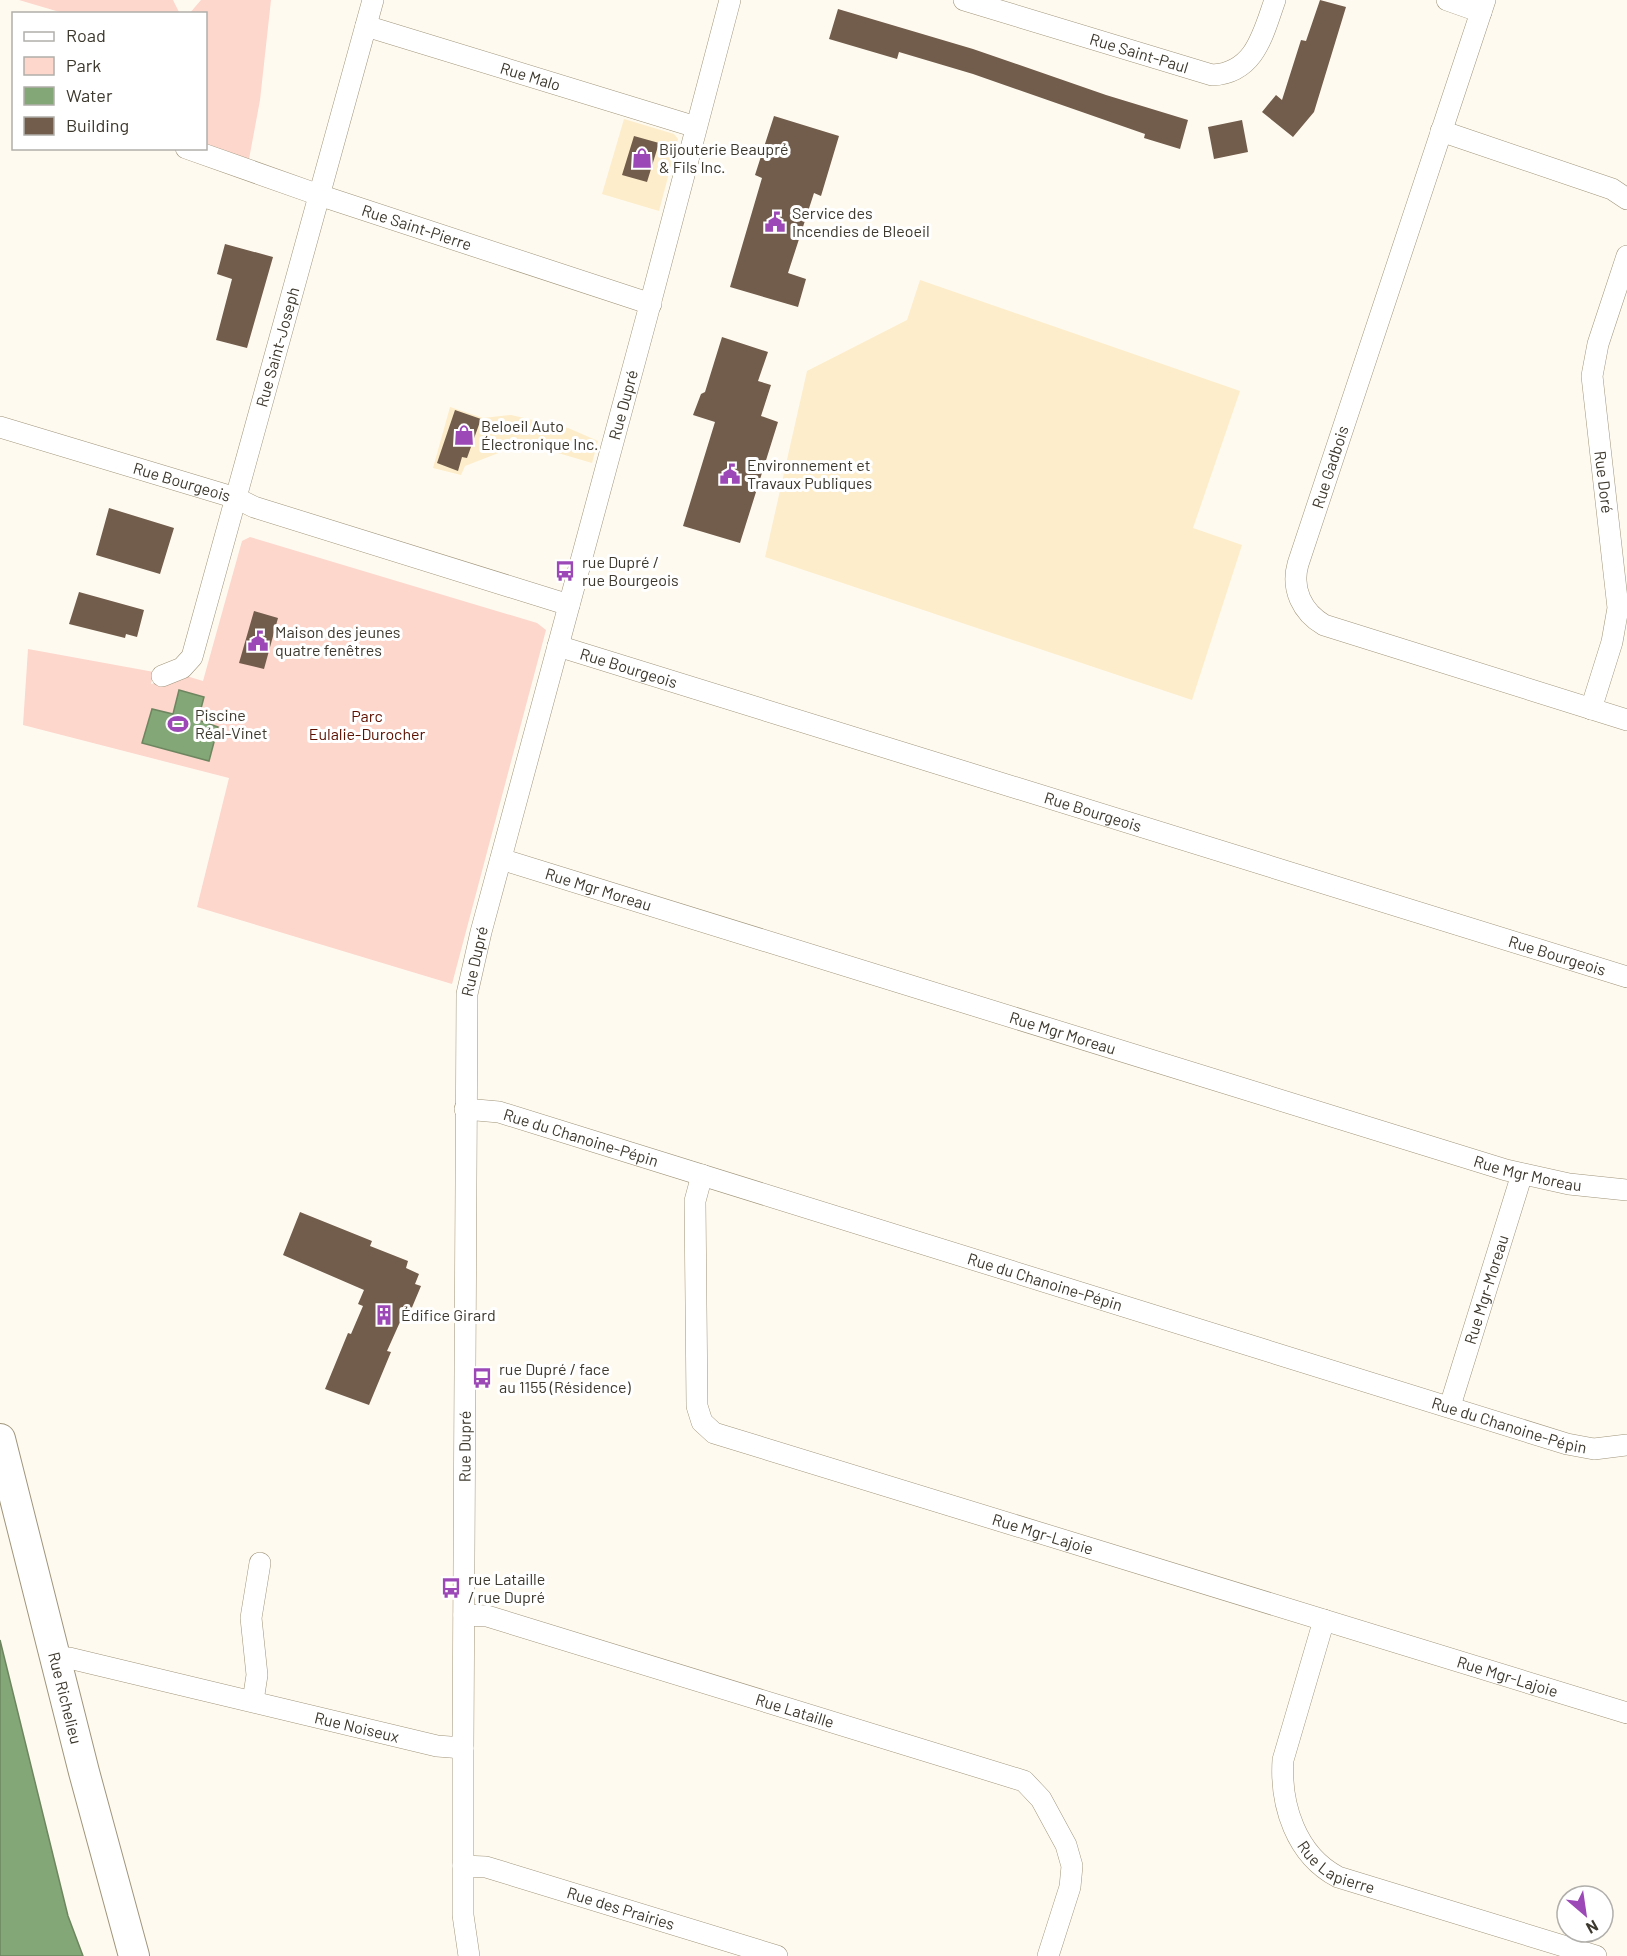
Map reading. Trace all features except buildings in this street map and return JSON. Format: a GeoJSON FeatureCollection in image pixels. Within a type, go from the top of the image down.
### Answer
{"type":"FeatureCollection","features":[{"type":"Feature","properties":{"kind":"main road","name":"Rue Richelieu"},"geometry":{"type":"LineString","coordinates":[[0,1439],[92,1804],[134,1956]]}},
{"type":"Feature","properties":{"kind":"street","name":"Rue Saint-Joseph"},"geometry":{"type":"LineString","coordinates":[[162,676],[182,668],[192,657],[373,0]]}},
{"type":"Feature","properties":{"kind":"street","name":"Rue Dupré"},"geometry":{"type":"LineString","coordinates":[[469,1956],[464,1915],[463,1866],[467,994],[730,0]]}},
{"type":"Feature","properties":{"kind":"street","name":"Rue Saint-Paul"},"geometry":{"type":"LineString","coordinates":[[964,0],[1212,75],[1232,71],[1250,59],[1260,42],[1275,0]]}},
{"type":"Feature","properties":{"kind":"street"},"geometry":{"type":"LineString","coordinates":[[1447,0],[1483,6]]}},
{"type":"Feature","properties":{"kind":"street","name":"Rue Gadbois"},"geometry":{"type":"LineString","coordinates":[[1483,6],[1298,564],[1297,592],[1307,612],[1324,625],[1627,720]]}},
{"type":"Feature","properties":{"kind":"street","name":"Rue Malo"},"geometry":{"type":"LineString","coordinates":[[366,27],[696,128]]}},
{"type":"Feature","properties":{"kind":"street"},"geometry":{"type":"LineString","coordinates":[[1441,132],[1612,189],[1627,199]]}},
{"type":"Feature","properties":{"kind":"street","name":"Rue Saint-Pierre"},"geometry":{"type":"LineString","coordinates":[[192,150],[318,195],[651,304]]}},
{"type":"Feature","properties":{"kind":"street","name":"Rue Doré"},"geometry":{"type":"LineString","coordinates":[[1592,709],[1612,642],[1617,608],[1592,376],[1598,344],[1627,256]]}},
{"type":"Feature","properties":{"kind":"street","name":"Rue Bourgeois"},"geometry":{"type":"LineString","coordinates":[[0,427],[236,498],[254,507],[569,605]]}},
{"type":"Feature","properties":{"kind":"street","name":"Rue Bourgeois"},"geometry":{"type":"LineString","coordinates":[[558,646],[1627,976]]}},
{"type":"Feature","properties":{"kind":"street","name":"Rue Mgr Moreau"},"geometry":{"type":"LineString","coordinates":[[501,859],[1522,1174],[1569,1184],[1627,1190]]}},
{"type":"Feature","properties":{"kind":"street","name":"Rue du Chanoine-Pépin"},"geometry":{"type":"LineString","coordinates":[[465,1109],[499,1112],[1576,1446],[1594,1449],[1627,1445]]}},
{"type":"Feature","properties":{"kind":"street","name":"Rue Mgr-Lajoie"},"geometry":{"type":"LineString","coordinates":[[702,1174],[695,1201],[697,1406],[699,1417],[709,1430],[1627,1713]]}},
{"type":"Feature","properties":{"kind":"street","name":"Rue Mgr-Moreau"},"geometry":{"type":"LineString","coordinates":[[1450,1406],[1522,1174]]}},
{"type":"Feature","properties":{"kind":"street"},"geometry":{"type":"LineString","coordinates":[[253,1701],[257,1675],[251,1618],[260,1563]]}},
{"type":"Feature","properties":{"kind":"street","name":"Rue Lataille"},"geometry":{"type":"LineString","coordinates":[[464,1616],[487,1616],[1018,1778],[1033,1789],[1041,1799],[1069,1852],[1072,1873],[1048,1956]]}},
{"type":"Feature","properties":{"kind":"street","name":"Rue Lapierre"},"geometry":{"type":"LineString","coordinates":[[1324,1620],[1283,1760],[1286,1804],[1297,1834],[1310,1856],[1338,1877],[1596,1956]]}},
{"type":"Feature","properties":{"kind":"street","name":"Rue Noiseux"},"geometry":{"type":"LineString","coordinates":[[56,1659],[69,1658],[437,1746],[463,1748]]}},
{"type":"Feature","properties":{"kind":"street","name":"Rue des Prairies"},"geometry":{"type":"LineString","coordinates":[[463,1866],[486,1867],[777,1956]]}},
{"type":"Feature","properties":{"kind":"shaded area"},"geometry":{"type":"Polygon","coordinates":[[[624,119],[674,134],[678,139],[659,211],[602,194],[624,119]]]}},
{"type":"Feature","properties":{"kind":"shaded area"},"geometry":{"type":"Polygon","coordinates":[[[920,280],[1240,391],[1193,528],[1242,545],[1192,700],[765,557],[807,371],[907,320],[920,280]]]}},
{"type":"Feature","properties":{"kind":"shaded area"},"geometry":{"type":"Polygon","coordinates":[[[450,407],[483,418],[511,415],[568,428],[598,441],[592,463],[524,443],[465,466],[461,475],[433,468],[450,407]]]}},
{"type":"Feature","properties":{"kind":"green space"},"geometry":{"type":"Polygon","coordinates":[[[19,0],[173,0],[179,12],[60,12],[19,0]]]}},
{"type":"Feature","properties":{"kind":"green space"},"geometry":{"type":"Polygon","coordinates":[[[201,0],[271,0],[260,100],[249,159],[207,144],[207,12],[191,12],[201,0]]]}},
{"type":"Feature","properties":{"kind":"green space","name":"Parc Eulalie-Durocher"},"geometry":{"type":"Polygon","coordinates":[[[250,537],[537,623],[546,630],[452,984],[197,907],[229,778],[23,725],[28,649],[154,672],[151,684],[183,675],[203,681],[242,541],[250,537]]]}},
{"type":"Feature","properties":{"kind":"water","name":"Piscine Réal-Vinet"},"geometry":{"type":"Polygon","coordinates":[[[179,690],[204,697],[198,720],[218,727],[209,761],[142,743],[152,709],[173,714],[179,690]]]}},
{"type":"Feature","properties":{"kind":"water"},"geometry":{"type":"Polygon","coordinates":[[[0,1640],[68,1916],[83,1956],[0,1956],[0,1640]]]}},
{"type":"Feature","properties":{"kind":"place","name":"Bijouterie Beaupré & Fils Inc."},"geometry":{"type":"Point","coordinates":[642,158]}},
{"type":"Feature","properties":{"kind":"place","name":"Service des Incendies de Bleoeil"},"geometry":{"type":"Point","coordinates":[775,222]}},
{"type":"Feature","properties":{"kind":"place","name":"Beloeil Auto Électronique Inc."},"geometry":{"type":"Point","coordinates":[464,435]}},
{"type":"Feature","properties":{"kind":"place","name":"Environnement et Travaux Publiques"},"geometry":{"type":"Point","coordinates":[730,474]}},
{"type":"Feature","properties":{"kind":"place","name":"rue Dupré / rue Bourgeois"},"geometry":{"type":"Point","coordinates":[565,571]}},
{"type":"Feature","properties":{"kind":"place","name":"Maison des jeunes quatre fenêtres"},"geometry":{"type":"Point","coordinates":[258,641]}},
{"type":"Feature","properties":{"kind":"place","name":"Piscine Réal-Vinet"},"geometry":{"type":"Point","coordinates":[178,724]}},
{"type":"Feature","properties":{"kind":"place","name":"Édifice Girard"},"geometry":{"type":"Point","coordinates":[384,1315]}},
{"type":"Feature","properties":{"kind":"place","name":"rue Dupré / face au 1155 (Résidence)"},"geometry":{"type":"Point","coordinates":[482,1378]}},
{"type":"Feature","properties":{"kind":"place","name":"rue Lataille / rue Dupré"},"geometry":{"type":"Point","coordinates":[451,1588]}}]}
